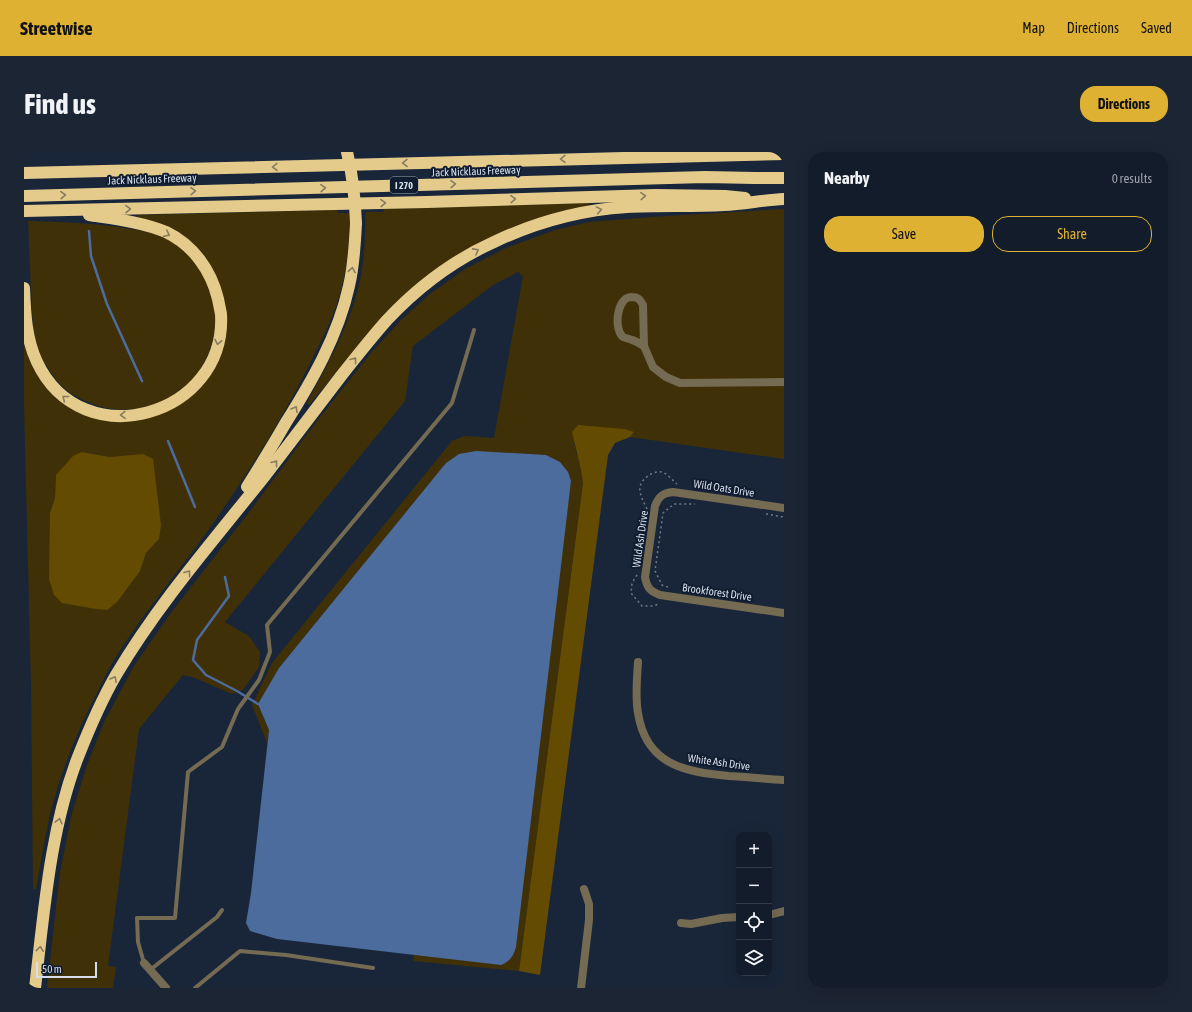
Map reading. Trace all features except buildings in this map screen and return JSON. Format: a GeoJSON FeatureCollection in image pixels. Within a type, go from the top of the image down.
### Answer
{"type":"FeatureCollection","features":[{"type":"Feature","properties":{"kind":"highway"},"geometry":{"type":"LineString","coordinates":[[206,548],[268,453],[308,388],[337,324],[349,286],[355,254],[355,195],[347,152]]}},
{"type":"Feature","properties":{"kind":"highway","name":"Jack Nicklaus Freeway"},"geometry":{"type":"LineString","coordinates":[[24,173],[784,154]]}},
{"type":"Feature","properties":{"kind":"highway","name":"Jack Nicklaus Freeway"},"geometry":{"type":"LineString","coordinates":[[24,196],[705,177],[784,178]]}},
{"type":"Feature","properties":{"kind":"highway"},"geometry":{"type":"LineString","coordinates":[[24,211],[427,202],[655,195],[725,196],[766,200]]}},
{"type":"Feature","properties":{"kind":"highway"},"geometry":{"type":"LineString","coordinates":[[35,988],[54,844],[68,784],[76,761],[100,705],[132,649],[206,548],[265,475],[363,348],[388,320],[416,293],[458,261],[519,231],[560,218],[604,209],[725,205],[784,199]]}},
{"type":"Feature","properties":{"kind":"highway"},"geometry":{"type":"LineString","coordinates":[[24,288],[24,312],[37,362],[55,389],[68,401],[83,409],[111,416],[138,415],[158,410],[180,398],[194,386],[207,370],[217,349],[221,313],[211,277],[202,262],[190,249],[166,233],[148,226],[61,211]]}},
{"type":"Feature","properties":{"kind":"street"},"geometry":{"type":"LineString","coordinates":[[644,346],[635,340],[623,337],[619,330],[618,310],[622,302],[627,298],[636,297],[641,300],[644,305],[644,346],[653,367],[666,378],[680,383],[784,382]]}},
{"type":"Feature","properties":{"kind":"street","name":"Wild Oats Drive"},"geometry":{"type":"LineString","coordinates":[[661,495],[667,492],[673,492],[784,508]]}},
{"type":"Feature","properties":{"kind":"street","name":"Wild Ash Drive"},"geometry":{"type":"LineString","coordinates":[[648,588],[646,577],[655,506],[661,495]]}},
{"type":"Feature","properties":{"kind":"street","name":"Brookforest Drive"},"geometry":{"type":"LineString","coordinates":[[648,588],[660,595],[784,613]]}},
{"type":"Feature","properties":{"kind":"street","name":"White Ash Drive"},"geometry":{"type":"LineString","coordinates":[[638,662],[638,714],[646,738],[661,757],[669,763],[679,767],[700,772],[784,780]]}},
{"type":"Feature","properties":{"kind":"street"},"geometry":{"type":"LineString","coordinates":[[580,988],[589,920],[589,904],[584,889]]}},
{"type":"Feature","properties":{"kind":"street"},"geometry":{"type":"LineString","coordinates":[[772,915],[784,911]]}},
{"type":"Feature","properties":{"kind":"street"},"geometry":{"type":"LineString","coordinates":[[681,923],[691,924],[722,918],[736,917]]}},
{"type":"Feature","properties":{"kind":"street"},"geometry":{"type":"LineString","coordinates":[[144,963],[166,988]]}},
{"type":"Feature","properties":{"kind":"lane"},"geometry":{"type":"LineString","coordinates":[[144,963],[138,942],[137,918],[175,918],[188,772],[222,746],[238,709],[260,680],[270,652],[267,625],[452,403],[474,330]]}},
{"type":"Feature","properties":{"kind":"lane"},"geometry":{"type":"LineString","coordinates":[[150,970],[217,917],[222,910]]}},
{"type":"Feature","properties":{"kind":"lane"},"geometry":{"type":"LineString","coordinates":[[195,988],[240,951],[373,968]]}},
{"type":"Feature","properties":{"kind":"path"},"geometry":{"type":"LineString","coordinates":[[647,510],[640,495],[640,485],[643,479],[651,473],[662,472],[680,485]]}},
{"type":"Feature","properties":{"kind":"path"},"geometry":{"type":"LineString","coordinates":[[673,589],[662,585],[655,571],[663,513],[674,504],[695,504]]}},
{"type":"Feature","properties":{"kind":"path"},"geometry":{"type":"LineString","coordinates":[[762,514],[784,517]]}},
{"type":"Feature","properties":{"kind":"path"},"geometry":{"type":"LineString","coordinates":[[640,571],[632,584],[631,593],[642,606],[653,606],[659,604]]}},
{"type":"Feature","properties":{"kind":"shaded area"},"geometry":{"type":"Polygon","coordinates":[[[589,203],[590,209],[491,239],[370,332],[309,405],[307,403],[346,326],[358,289],[363,264],[365,212],[384,212],[383,209],[589,203]]]}},
{"type":"Feature","properties":{"kind":"shaded area"},"geometry":{"type":"Polygon","coordinates":[[[784,209],[784,459],[630,437],[634,432],[574,443],[583,483],[519,971],[413,961],[414,954],[501,965],[258,704],[269,730],[267,743],[252,705],[272,663],[452,441],[464,436],[494,438],[523,276],[518,272],[493,285],[413,346],[405,401],[225,622],[249,636],[260,652],[259,667],[243,690],[232,694],[195,678],[183,675],[139,729],[108,966],[116,967],[113,988],[47,988],[60,872],[72,813],[87,765],[104,722],[134,666],[170,614],[250,511],[317,421],[371,353],[402,319],[430,294],[465,269],[506,248],[555,230],[589,222],[784,209]]]}},
{"type":"Feature","properties":{"kind":"shaded area"},"geometry":{"type":"Polygon","coordinates":[[[337,210],[338,213],[349,213],[349,240],[344,279],[337,305],[330,322],[303,377],[255,461],[202,539],[138,624],[114,660],[103,680],[79,731],[61,776],[45,838],[36,889],[33,889],[31,688],[24,404],[24,333],[48,385],[114,419],[186,399],[224,332],[205,259],[138,220],[137,215],[337,210]],[[82,452],[56,475],[55,498],[50,513],[140,571],[146,553],[159,539],[110,457],[82,452]]]}},
{"type":"Feature","properties":{"kind":"shaded area"},"geometry":{"type":"Polygon","coordinates":[[[28,221],[113,226],[145,231],[165,237],[188,254],[206,277],[216,317],[213,341],[209,352],[201,369],[189,383],[175,394],[159,403],[142,408],[124,410],[106,408],[80,399],[62,386],[41,358],[34,333],[28,221]]]}},
{"type":"Feature","properties":{"kind":"shaded area"},"geometry":{"type":"Polygon","coordinates":[[[578,425],[625,429],[634,432],[630,437],[615,443],[608,455],[540,975],[519,971],[583,483],[572,432],[578,425]]]}},
{"type":"Feature","properties":{"kind":"shaded area"},"geometry":{"type":"Polygon","coordinates":[[[82,452],[110,457],[143,454],[153,459],[161,525],[159,539],[146,553],[140,571],[117,602],[107,610],[62,603],[54,595],[49,579],[50,513],[55,498],[56,475],[73,456],[82,452]]]}},
{"type":"Feature","properties":{"kind":"water"},"geometry":{"type":"Polygon","coordinates":[[[476,451],[546,455],[560,462],[568,472],[571,481],[516,947],[514,953],[509,960],[501,965],[277,939],[250,931],[246,923],[251,893],[269,730],[258,704],[279,668],[446,463],[459,454],[476,451]]]}},
{"type":"Feature","properties":{"kind":"waterway"},"geometry":{"type":"LineString","coordinates":[[89,231],[91,256],[107,304],[142,381]]}},
{"type":"Feature","properties":{"kind":"waterway"},"geometry":{"type":"LineString","coordinates":[[168,441],[195,507]]}},
{"type":"Feature","properties":{"kind":"waterway"},"geometry":{"type":"LineString","coordinates":[[225,577],[229,596],[197,640],[193,660],[206,675],[258,704]]}}]}
